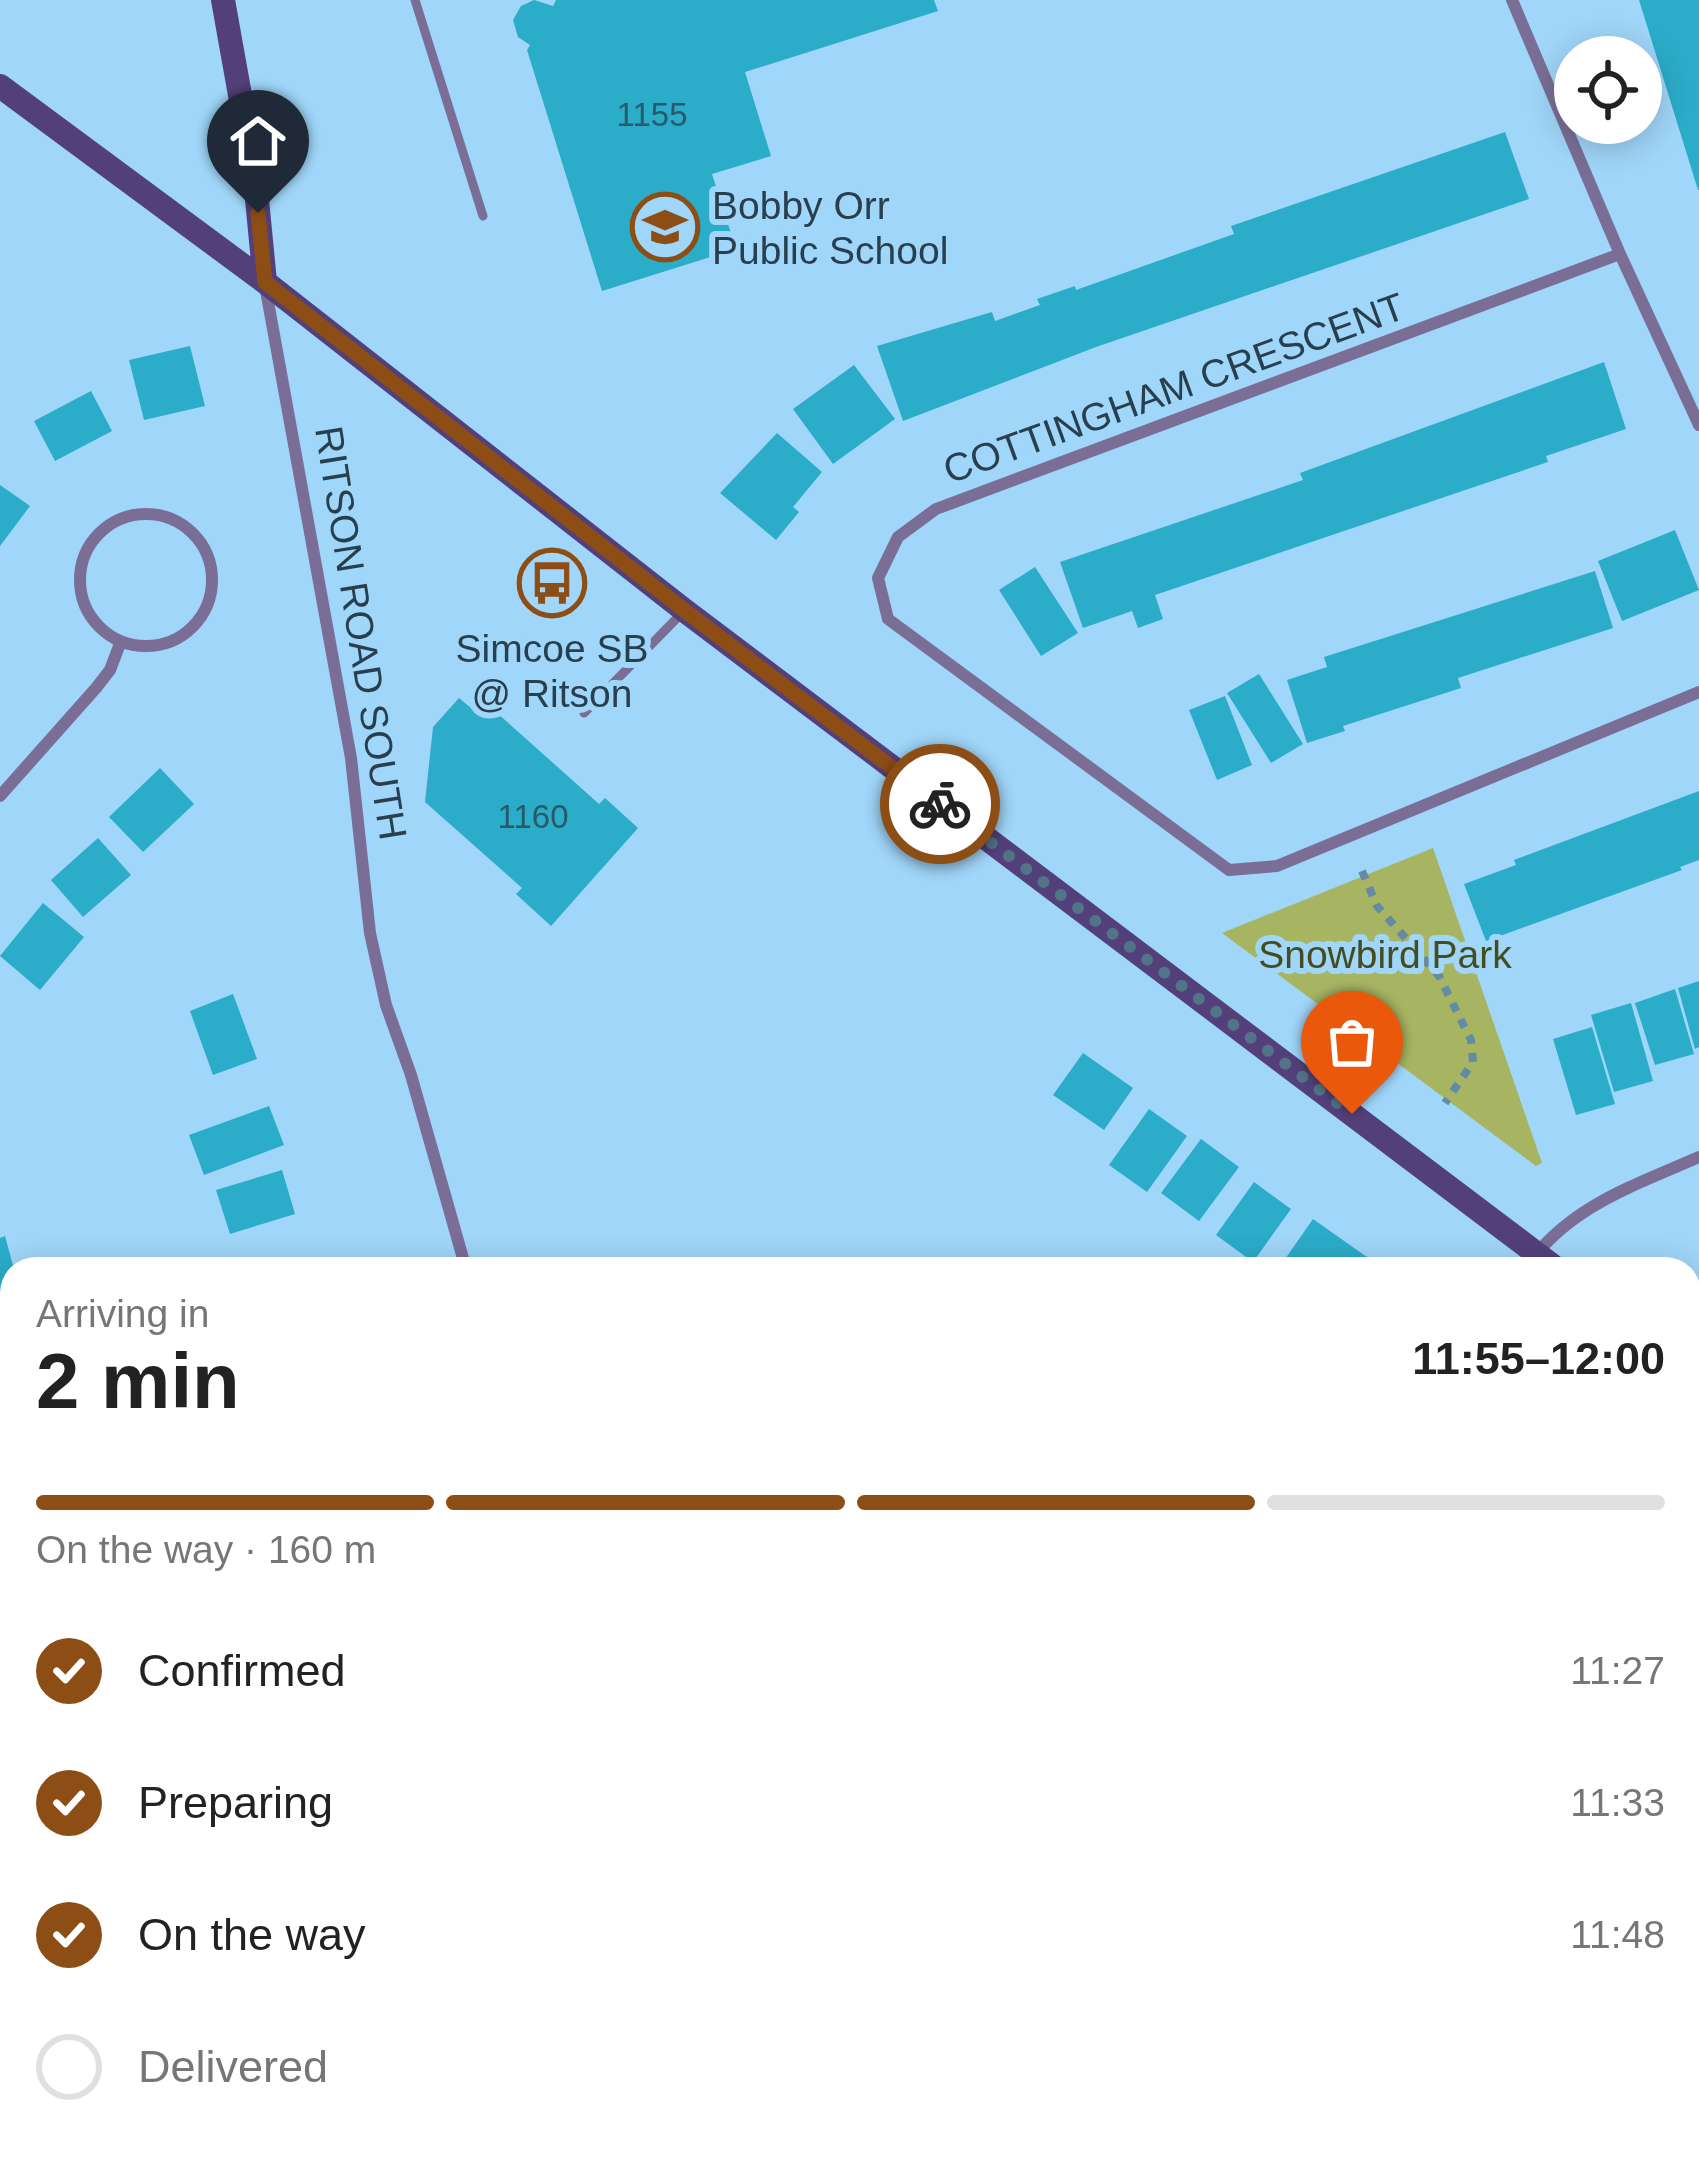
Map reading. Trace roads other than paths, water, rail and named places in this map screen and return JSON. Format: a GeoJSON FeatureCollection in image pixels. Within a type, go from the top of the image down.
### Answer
{"type":"FeatureCollection","features":[{"type":"Feature","properties":{"kind":"street","name":"RITSON ROAD SOUTH"},"geometry":{"type":"LineString","coordinates":[[223,0],[255,179],[265,282],[351,758],[370,933],[386,1005],[463,1257]]}},
{"type":"Feature","properties":{"kind":"street"},"geometry":{"type":"LineString","coordinates":[[1513,0],[1620,254],[1699,425]]}},
{"type":"Feature","properties":{"kind":"street"},"geometry":{"type":"LineString","coordinates":[[0,86],[265,282],[1525,1257]]}},
{"type":"Feature","properties":{"kind":"street","name":"COTTINGHAM CRESCENT"},"geometry":{"type":"LineString","coordinates":[[1620,254],[936,509],[898,537],[878,578],[888,619],[1229,870],[1277,866],[1699,692]]}},
{"type":"Feature","properties":{"kind":"street"},"geometry":{"type":"LineString","coordinates":[[136,513],[178,521],[196,535],[208,554],[211,598],[201,618],[185,634],[165,644],[121,641],[93,619],[81,593],[86,551],[115,520],[136,513]]}},
{"type":"Feature","properties":{"kind":"street"},"geometry":{"type":"LineString","coordinates":[[0,796],[96,688],[110,670],[121,641]]}},
{"type":"Feature","properties":{"kind":"street"},"geometry":{"type":"LineString","coordinates":[[1534,1257],[1565,1222],[1590,1205],[1699,1157]]}},
{"type":"Feature","properties":{"kind":"lane"},"geometry":{"type":"LineString","coordinates":[[415,0],[483,216]]}},
{"type":"Feature","properties":{"kind":"lane"},"geometry":{"type":"LineString","coordinates":[[584,713],[684,610]]}},
{"type":"Feature","properties":{"kind":"place","name":"Bobby Orr Public School"},"geometry":{"type":"Point","coordinates":[665,227]}},
{"type":"Feature","properties":{"kind":"place","name":"Simcoe SB @ Ritson"},"geometry":{"type":"Point","coordinates":[552,583]}},
{"type":"Feature","properties":{"kind":"park label","name":"Snowbird Park"},"geometry":{"type":"Point","coordinates":[1385,954]}}]}
